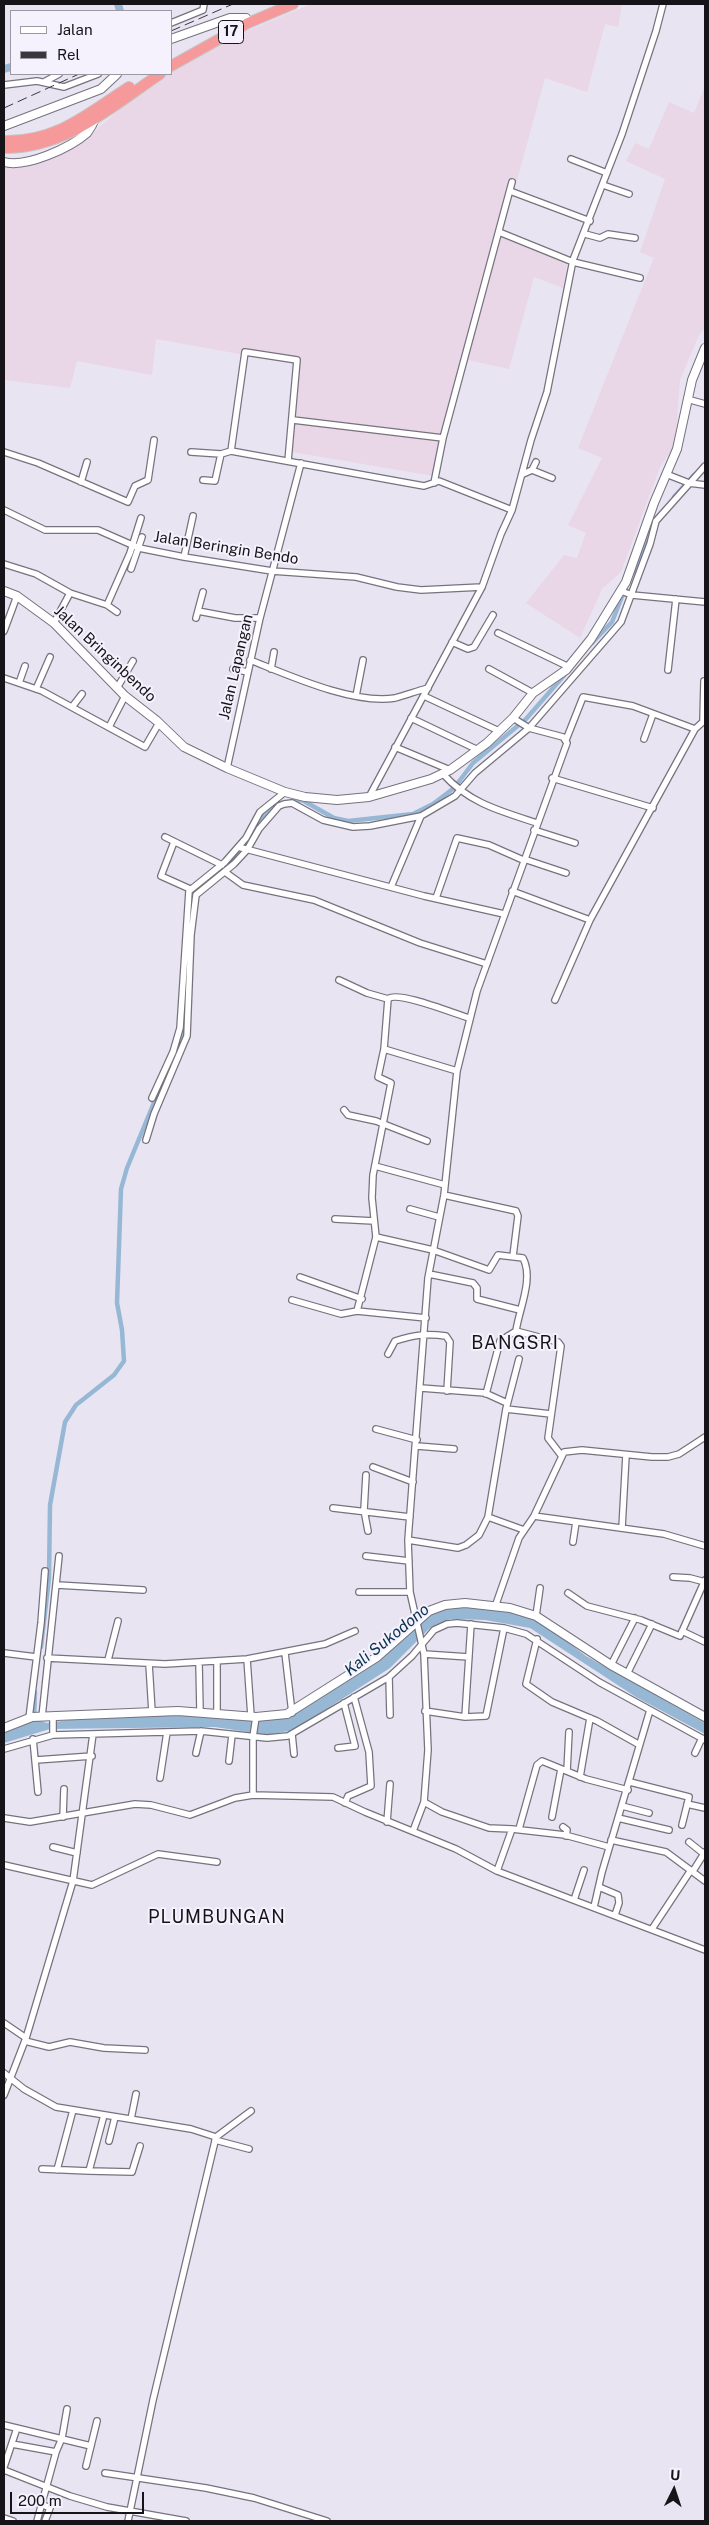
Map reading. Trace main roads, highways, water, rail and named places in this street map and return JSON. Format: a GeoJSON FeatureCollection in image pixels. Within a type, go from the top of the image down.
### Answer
{"type":"FeatureCollection","features":[{"type":"Feature","properties":{"kind":"highway","name":"17"},"geometry":{"type":"LineString","coordinates":[[172,57],[246,18],[278,4]]}},
{"type":"Feature","properties":{"kind":"highway","name":"17"},"geometry":{"type":"LineString","coordinates":[[172,65],[248,23],[293,4]]}},
{"type":"Feature","properties":{"kind":"highway"},"geometry":{"type":"LineString","coordinates":[[4,140],[47,139],[80,120],[147,75]]}},
{"type":"Feature","properties":{"kind":"highway"},"geometry":{"type":"LineString","coordinates":[[4,148],[47,139],[80,129],[159,75]]}},
{"type":"Feature","properties":{"kind":"water"},"geometry":{"type":"Polygon","coordinates":[[[462,1605],[510,1610],[547,1626],[586,1656],[705,1723],[705,1734],[636,1697],[530,1628],[485,1620],[450,1619],[429,1629],[390,1668],[294,1730],[267,1735],[215,1727],[50,1729],[4,1743],[4,1729],[37,1720],[47,1723],[90,1717],[193,1712],[294,1715],[383,1655],[432,1611],[462,1605]]]}},
{"type":"Feature","properties":{"kind":"waterway"},"geometry":{"type":"LineString","coordinates":[[118,4],[120,10]]}},
{"type":"Feature","properties":{"kind":"waterway"},"geometry":{"type":"LineString","coordinates":[[4,69],[10,67]]}},
{"type":"Feature","properties":{"kind":"waterway"},"geometry":{"type":"LineString","coordinates":[[674,497],[694,475]]}},
{"type":"Feature","properties":{"kind":"waterway"},"geometry":{"type":"LineString","coordinates":[[633,573],[651,530]]}},
{"type":"Feature","properties":{"kind":"waterway"},"geometry":{"type":"LineString","coordinates":[[592,643],[612,622],[625,589]]}},
{"type":"Feature","properties":{"kind":"waterway"},"geometry":{"type":"LineString","coordinates":[[288,802],[302,800],[334,818],[348,821],[413,814],[433,804],[454,788],[473,763],[526,719],[567,672]]}},
{"type":"Feature","properties":{"kind":"waterway"},"geometry":{"type":"LineString","coordinates":[[255,826],[261,818],[278,804]]}},
{"type":"Feature","properties":{"kind":"waterway"},"geometry":{"type":"LineString","coordinates":[[223,867],[231,861],[238,851]]}},
{"type":"Feature","properties":{"kind":"waterway"},"geometry":{"type":"LineString","coordinates":[[190,902],[192,893],[197,887]]}},
{"type":"Feature","properties":{"kind":"waterway"},"geometry":{"type":"LineString","coordinates":[[186,997],[187,970]]}},
{"type":"Feature","properties":{"kind":"waterway"},"geometry":{"type":"LineString","coordinates":[[41,1647],[49,1578],[50,1505],[65,1422],[76,1405],[114,1375],[124,1361],[122,1330],[117,1303],[121,1189],[127,1168],[165,1076],[177,1054],[186,1020]]}},
{"type":"Feature","properties":{"kind":"waterway"},"geometry":{"type":"LineString","coordinates":[[34,1719],[35,1692]]}},
{"type":"Feature","properties":{"kind":"railway"},"geometry":{"type":"LineString","coordinates":[[172,31],[233,4]]}},
{"type":"Feature","properties":{"kind":"railway"},"geometry":{"type":"LineString","coordinates":[[4,108],[77,75]]}},
{"type":"Feature","properties":{"kind":"district","name":"BANGSRI"},"geometry":{"type":"Point","coordinates":[515,1343]}},
{"type":"Feature","properties":{"kind":"district","name":"PLUMBUNGAN"},"geometry":{"type":"Point","coordinates":[217,1917]}},
{"type":"Feature","properties":{"kind":"water label","name":"Kali Sukodono"},"geometry":{"type":"Point","coordinates":[387,1640]}}]}
